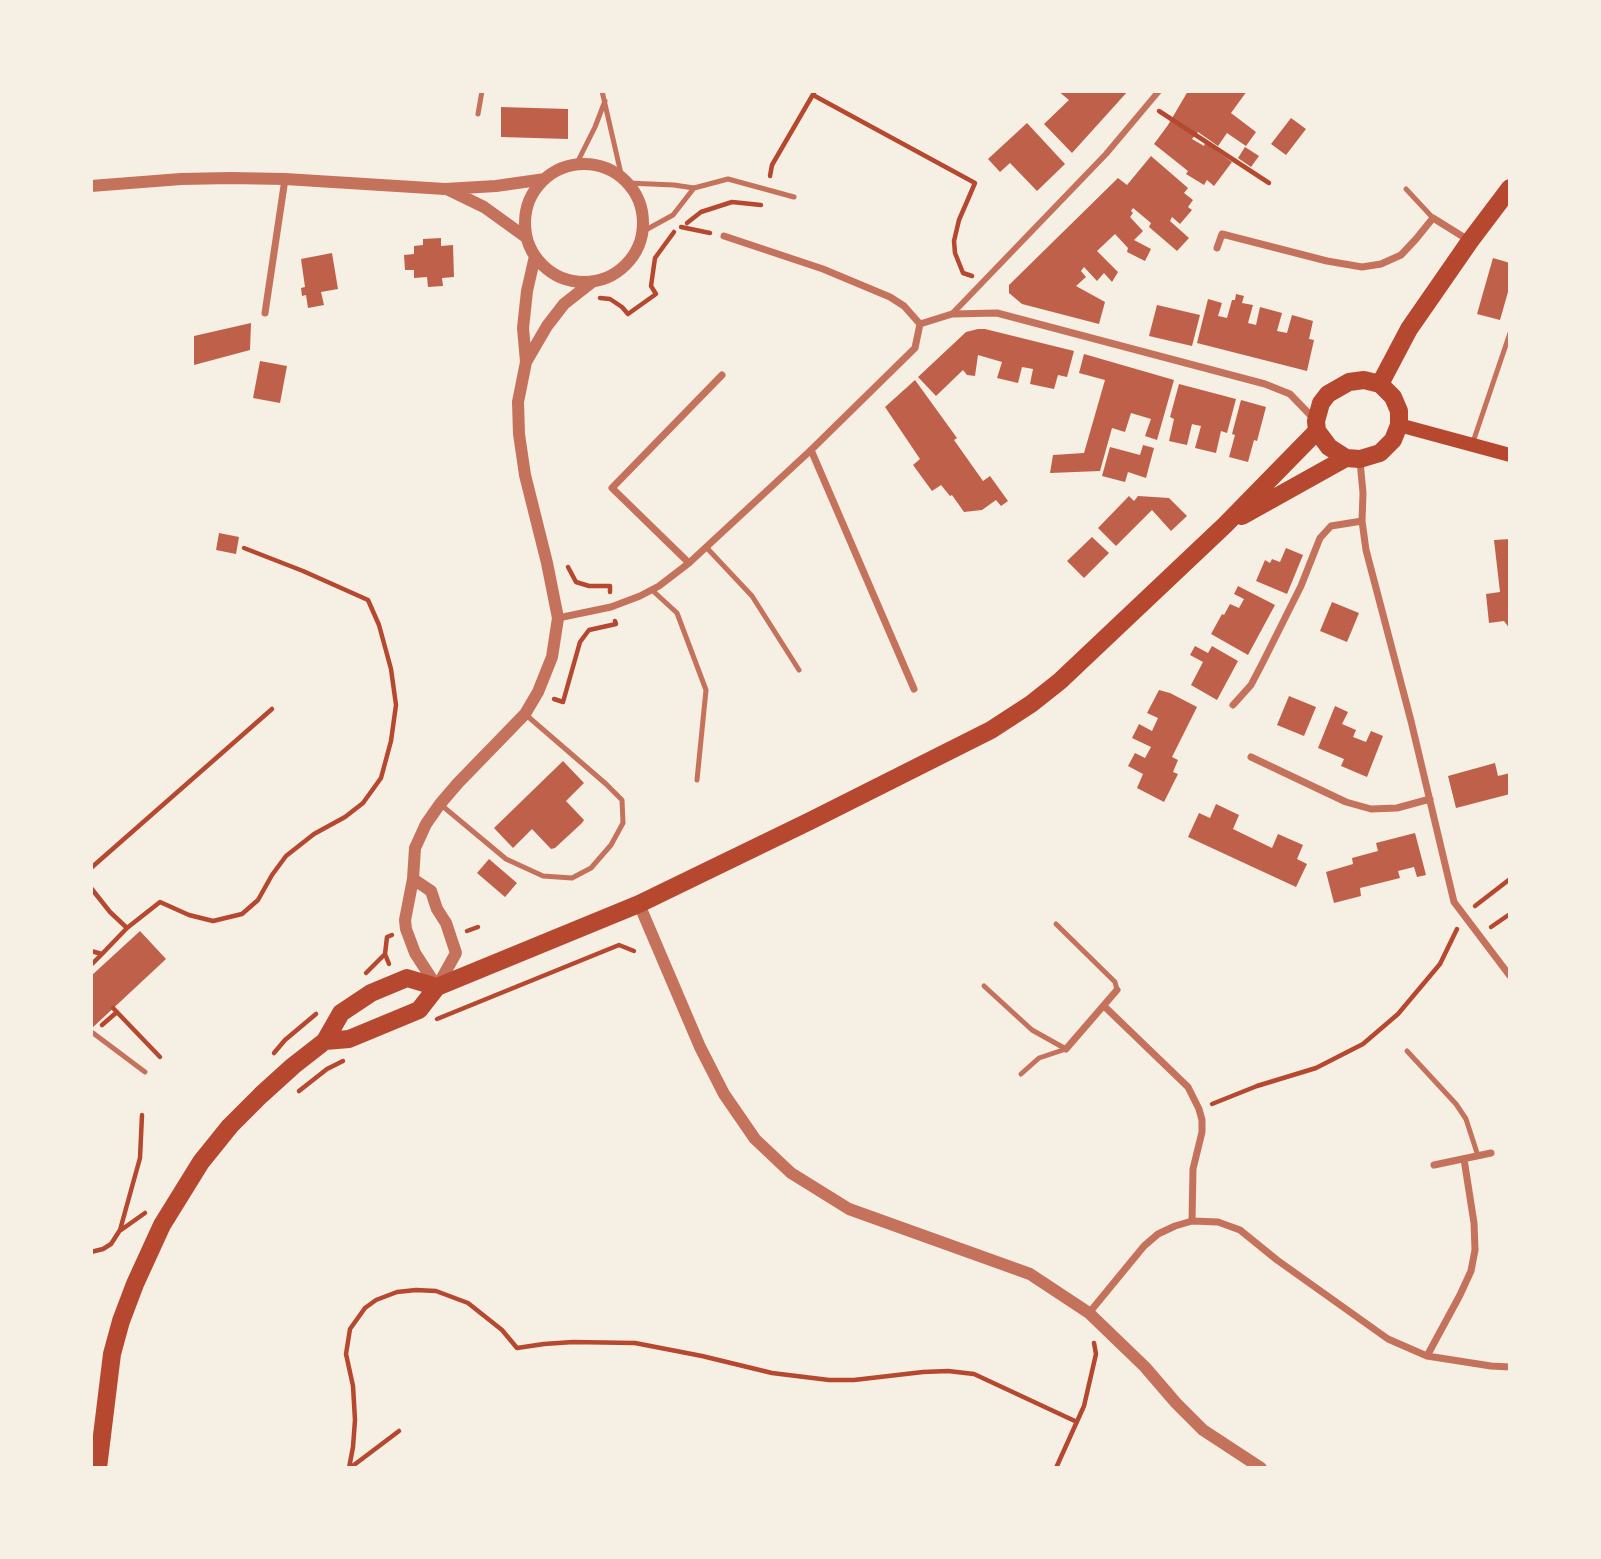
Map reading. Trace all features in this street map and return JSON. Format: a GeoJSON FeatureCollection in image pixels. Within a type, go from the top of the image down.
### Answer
{"type":"FeatureCollection","features":[{"type":"Feature","properties":{"kind":"main road"},"geometry":{"type":"LineString","coordinates":[[1380,384],[1409,330],[1510,188]]}},
{"type":"Feature","properties":{"kind":"main road"},"geometry":{"type":"LineString","coordinates":[[325,1041],[349,1039],[419,1010],[437,987],[639,904],[991,730],[1060,681],[1225,525],[1317,426],[1321,403],[1328,394],[1349,382],[1364,380],[1380,384],[1393,397],[1399,411],[1399,425],[1392,440],[1380,453],[1353,458],[1225,525]]}},
{"type":"Feature","properties":{"kind":"main road"},"geometry":{"type":"LineString","coordinates":[[1399,425],[1510,455]]}},
{"type":"Feature","properties":{"kind":"main road"},"geometry":{"type":"LineString","coordinates":[[1317,426],[1329,447],[1353,458]]}},
{"type":"Feature","properties":{"kind":"main road"},"geometry":{"type":"LineString","coordinates":[[98,1468],[112,1354],[118,1332],[135,1284],[162,1225],[201,1162],[230,1126],[261,1095],[325,1041],[341,1013],[371,993],[407,978],[437,987]]}},
{"type":"Feature","properties":{"kind":"street"},"geometry":{"type":"LineString","coordinates":[[952,314],[1106,154],[1159,91]]}},
{"type":"Feature","properties":{"kind":"street"},"geometry":{"type":"LineString","coordinates":[[576,165],[604,167],[624,180],[639,202],[643,219],[638,249],[621,270],[603,280],[592,282],[564,279],[546,269],[527,239],[525,218],[536,188],[545,179],[562,168],[576,165]]}},
{"type":"Feature","properties":{"kind":"street"},"geometry":{"type":"LineString","coordinates":[[91,187],[181,179],[232,178],[445,189],[545,179]]}},
{"type":"Feature","properties":{"kind":"street"},"geometry":{"type":"LineString","coordinates":[[265,313],[285,179]]}},
{"type":"Feature","properties":{"kind":"street"},"geometry":{"type":"LineString","coordinates":[[445,189],[484,207],[527,239]]}},
{"type":"Feature","properties":{"kind":"street"},"geometry":{"type":"LineString","coordinates":[[1216,248],[1222,234],[1327,261],[1362,267],[1381,264],[1401,255],[1433,218],[1470,241]]}},
{"type":"Feature","properties":{"kind":"street"},"geometry":{"type":"LineString","coordinates":[[724,236],[822,269],[890,298],[904,306],[920,324]]}},
{"type":"Feature","properties":{"kind":"street"},"geometry":{"type":"LineString","coordinates":[[413,879],[431,891],[456,953],[437,987],[415,953],[405,920],[413,879],[415,848],[426,824],[440,804],[525,714],[538,692],[552,657],[558,618],[525,475],[519,434],[518,402],[526,362],[523,328],[527,291],[536,256]]}},
{"type":"Feature","properties":{"kind":"street"},"geometry":{"type":"LineString","coordinates":[[526,362],[547,326],[564,304],[592,282]]}},
{"type":"Feature","properties":{"kind":"street"},"geometry":{"type":"LineString","coordinates":[[920,324],[952,314],[997,313],[1265,384],[1290,394],[1317,426]]}},
{"type":"Feature","properties":{"kind":"street"},"geometry":{"type":"LineString","coordinates":[[558,618],[611,607],[652,590],[689,563],[811,450],[915,348],[920,324]]}},
{"type":"Feature","properties":{"kind":"street"},"geometry":{"type":"LineString","coordinates":[[689,563],[612,488],[722,375]]}},
{"type":"Feature","properties":{"kind":"street"},"geometry":{"type":"LineString","coordinates":[[811,450],[914,689]]}},
{"type":"Feature","properties":{"kind":"street"},"geometry":{"type":"LineString","coordinates":[[1353,458],[1363,493],[1366,550],[1411,721],[1454,902],[1510,976]]}},
{"type":"Feature","properties":{"kind":"street"},"geometry":{"type":"LineString","coordinates":[[1233,705],[1251,685],[1263,663],[1301,586],[1320,538],[1331,526],[1363,522]]}},
{"type":"Feature","properties":{"kind":"street"},"geometry":{"type":"LineString","coordinates":[[1251,757],[1346,802],[1371,809],[1397,808],[1430,799]]}},
{"type":"Feature","properties":{"kind":"street"},"geometry":{"type":"LineString","coordinates":[[639,904],[700,1048],[724,1094],[755,1139],[791,1173],[849,1209],[1030,1274],[1089,1313],[1145,1367],[1203,1430],[1261,1468]]}},
{"type":"Feature","properties":{"kind":"street"},"geometry":{"type":"LineString","coordinates":[[1066,1049],[1117,990]]}},
{"type":"Feature","properties":{"kind":"street"},"geometry":{"type":"LineString","coordinates":[[1104,1006],[1188,1087],[1199,1109],[1202,1132],[1191,1183],[1192,1221]]}},
{"type":"Feature","properties":{"kind":"street"},"geometry":{"type":"LineString","coordinates":[[1434,1165],[1491,1153]]}},
{"type":"Feature","properties":{"kind":"street"},"geometry":{"type":"LineString","coordinates":[[1427,1356],[1460,1295],[1471,1270],[1475,1250],[1474,1223],[1464,1159]]}},
{"type":"Feature","properties":{"kind":"street"},"geometry":{"type":"LineString","coordinates":[[1089,1313],[1144,1246],[1158,1234],[1192,1221],[1218,1222],[1240,1230],[1388,1339],[1427,1356],[1510,1367]]}},
{"type":"Feature","properties":{"kind":"lane"},"geometry":{"type":"LineString","coordinates":[[478,114],[482,91]]}},
{"type":"Feature","properties":{"kind":"lane"},"geometry":{"type":"LineString","coordinates":[[602,91],[624,180],[694,188],[728,179],[793,197]]}},
{"type":"Feature","properties":{"kind":"lane"},"geometry":{"type":"LineString","coordinates":[[576,165],[605,101]]}},
{"type":"Feature","properties":{"kind":"lane"},"geometry":{"type":"LineString","coordinates":[[642,232],[673,215],[694,188]]}},
{"type":"Feature","properties":{"kind":"lane"},"geometry":{"type":"LineString","coordinates":[[1406,189],[1433,218]]}},
{"type":"Feature","properties":{"kind":"lane"},"geometry":{"type":"LineString","coordinates":[[1472,445],[1510,332]]}},
{"type":"Feature","properties":{"kind":"lane"},"geometry":{"type":"LineString","coordinates":[[706,547],[752,597],[799,670]]}},
{"type":"Feature","properties":{"kind":"lane"},"geometry":{"type":"LineString","coordinates":[[652,590],[677,613],[706,690],[697,780]]}},
{"type":"Feature","properties":{"kind":"lane"},"geometry":{"type":"LineString","coordinates":[[440,804],[506,859],[543,876],[572,878],[591,868],[611,845],[623,823],[622,800],[525,714]]}},
{"type":"Feature","properties":{"kind":"lane"},"geometry":{"type":"LineString","coordinates":[[1056,924],[1115,982],[1117,990]]}},
{"type":"Feature","properties":{"kind":"lane"},"geometry":{"type":"LineString","coordinates":[[984,986],[1032,1030],[1066,1049]]}},
{"type":"Feature","properties":{"kind":"lane"},"geometry":{"type":"LineString","coordinates":[[93,1033],[145,1072]]}},
{"type":"Feature","properties":{"kind":"lane"},"geometry":{"type":"LineString","coordinates":[[1021,1074],[1039,1058],[1066,1049]]}},
{"type":"Feature","properties":{"kind":"lane"},"geometry":{"type":"LineString","coordinates":[[1407,1051],[1456,1104],[1466,1119],[1478,1156]]}},
{"type":"Feature","properties":{"kind":"path"},"geometry":{"type":"LineString","coordinates":[[590,297],[611,299],[628,314],[656,294],[651,286],[655,258],[674,232],[701,212],[732,202],[764,205],[772,165],[814,93],[975,183],[958,220],[954,242],[955,253],[963,273]]}},
{"type":"Feature","properties":{"kind":"path"},"geometry":{"type":"LineString","coordinates":[[1148,104],[1269,183]]}},
{"type":"Feature","properties":{"kind":"path"},"geometry":{"type":"LineString","coordinates":[[681,227],[724,236]]}},
{"type":"Feature","properties":{"kind":"path"},"geometry":{"type":"LineString","coordinates":[[91,965],[127,928],[160,902],[189,915],[213,921],[242,914],[258,900],[286,856],[314,834],[345,817],[363,803],[381,778],[391,741],[396,705],[391,669],[379,625],[368,600],[244,548]]}},
{"type":"Feature","properties":{"kind":"path"},"geometry":{"type":"LineString","coordinates":[[566,559],[576,582],[589,586],[610,586]]}},
{"type":"Feature","properties":{"kind":"path"},"geometry":{"type":"LineString","coordinates":[[563,702],[580,642],[589,630],[615,624]]}},
{"type":"Feature","properties":{"kind":"path"},"geometry":{"type":"LineString","coordinates":[[91,867],[272,709]]}},
{"type":"Feature","properties":{"kind":"path"},"geometry":{"type":"LineString","coordinates":[[1199,1109],[1257,1086],[1316,1068],[1363,1044],[1398,1014],[1440,964],[1464,915],[1510,879]]}},
{"type":"Feature","properties":{"kind":"path"},"geometry":{"type":"LineString","coordinates":[[91,888],[127,928]]}},
{"type":"Feature","properties":{"kind":"path"},"geometry":{"type":"LineString","coordinates":[[1479,935],[1510,914]]}},
{"type":"Feature","properties":{"kind":"path"},"geometry":{"type":"LineString","coordinates":[[385,954],[387,937]]}},
{"type":"Feature","properties":{"kind":"path"},"geometry":{"type":"LineString","coordinates":[[431,1022],[619,945],[634,951]]}},
{"type":"Feature","properties":{"kind":"path"},"geometry":{"type":"LineString","coordinates":[[91,951],[102,954]]}},
{"type":"Feature","properties":{"kind":"path"},"geometry":{"type":"LineString","coordinates":[[113,1008],[160,1057]]}},
{"type":"Feature","properties":{"kind":"path"},"geometry":{"type":"LineString","coordinates":[[295,1095],[327,1069]]}},
{"type":"Feature","properties":{"kind":"path"},"geometry":{"type":"LineString","coordinates":[[91,1252],[111,1244],[120,1230],[140,1158],[142,1115]]}},
{"type":"Feature","properties":{"kind":"path"},"geometry":{"type":"LineString","coordinates":[[120,1230],[144,1214],[153,1212]]}},
{"type":"Feature","properties":{"kind":"path"},"geometry":{"type":"LineString","coordinates":[[350,1468],[355,1420],[353,1386],[346,1354],[350,1329],[365,1308],[376,1300],[397,1292],[416,1290],[436,1291],[468,1303],[502,1330],[517,1348],[544,1343],[635,1343],[702,1356],[772,1374],[829,1380],[947,1371],[974,1374],[1077,1422]]}},
{"type":"Feature","properties":{"kind":"path"},"geometry":{"type":"LineString","coordinates":[[1056,1468],[1084,1406],[1096,1354],[1089,1313]]}},
{"type":"Feature","properties":{"kind":"path"},"geometry":{"type":"LineString","coordinates":[[350,1468],[400,1431]]}},
{"type":"Feature","properties":{"kind":"building"},"geometry":{"type":"Polygon","coordinates":[[[1058,91],[1128,91],[1072,153],[1044,124],[1069,100],[1058,91]]]}},
{"type":"Feature","properties":{"kind":"building"},"geometry":{"type":"Polygon","coordinates":[[[1188,91],[1247,91],[1231,113],[1256,132],[1246,146],[1227,133],[1218,146],[1198,132],[1192,139],[1204,146],[1205,143],[1232,162],[1214,186],[1207,180],[1204,185],[1186,174],[1188,171],[1154,144],[1188,91]]]}},
{"type":"Feature","properties":{"kind":"building"},"geometry":{"type":"Polygon","coordinates":[[[501,107],[568,109],[568,139],[501,137],[501,107]]]}},
{"type":"Feature","properties":{"kind":"building"},"geometry":{"type":"Polygon","coordinates":[[[1291,118],[1306,129],[1286,155],[1271,144],[1291,118]]]}},
{"type":"Feature","properties":{"kind":"building"},"geometry":{"type":"Polygon","coordinates":[[[1027,123],[1065,164],[1037,191],[1010,163],[1000,172],[988,159],[1027,123]]]}},
{"type":"Feature","properties":{"kind":"building"},"geometry":{"type":"Polygon","coordinates":[[[1245,147],[1259,156],[1251,167],[1238,158],[1245,147]]]}},
{"type":"Feature","properties":{"kind":"building"},"geometry":{"type":"Polygon","coordinates":[[[1151,156],[1188,188],[1184,193],[1193,200],[1188,207],[1192,210],[1180,224],[1172,217],[1170,221],[1189,238],[1177,251],[1149,227],[1151,223],[1133,208],[1130,217],[1143,231],[1134,240],[1151,249],[1145,261],[1127,252],[1128,248],[1115,234],[1097,251],[1118,272],[1112,282],[1104,273],[1097,281],[1084,267],[1081,271],[1086,277],[1076,286],[1105,302],[1099,324],[1022,304],[1009,293],[1009,285],[1118,178],[1127,185],[1151,156]]]}},
{"type":"Feature","properties":{"kind":"building"},"geometry":{"type":"Polygon","coordinates":[[[441,238],[441,246],[453,245],[454,277],[442,278],[443,286],[428,287],[427,277],[414,278],[414,270],[405,270],[404,255],[414,254],[414,246],[423,245],[423,239],[441,238]]]}},
{"type":"Feature","properties":{"kind":"building"},"geometry":{"type":"Polygon","coordinates":[[[332,253],[338,289],[321,292],[324,305],[308,308],[306,295],[302,296],[301,288],[305,287],[301,259],[332,253]]]}},
{"type":"Feature","properties":{"kind":"building"},"geometry":{"type":"Polygon","coordinates":[[[1493,258],[1510,263],[1510,285],[1500,320],[1477,314],[1493,258]]]}},
{"type":"Feature","properties":{"kind":"building"},"geometry":{"type":"Polygon","coordinates":[[[1236,294],[1244,296],[1242,303],[1253,305],[1248,323],[1256,325],[1260,307],[1282,313],[1277,331],[1287,333],[1292,315],[1313,321],[1309,339],[1314,340],[1307,371],[1197,343],[1208,299],[1222,303],[1218,316],[1227,318],[1236,294]]]}},
{"type":"Feature","properties":{"kind":"building"},"geometry":{"type":"Polygon","coordinates":[[[1157,305],[1200,315],[1192,346],[1149,336],[1157,305]]]}},
{"type":"Feature","properties":{"kind":"building"},"geometry":{"type":"Polygon","coordinates":[[[251,323],[250,350],[194,365],[194,336],[251,323]]]}},
{"type":"Feature","properties":{"kind":"building"},"geometry":{"type":"Polygon","coordinates":[[[978,329],[1074,351],[1067,377],[1058,375],[1054,389],[1030,384],[1033,369],[1022,367],[1018,383],[997,378],[1002,362],[978,355],[975,376],[967,375],[963,370],[936,396],[918,377],[966,332],[978,329]]]}},
{"type":"Feature","properties":{"kind":"building"},"geometry":{"type":"Polygon","coordinates":[[[1084,354],[1174,380],[1157,440],[1145,436],[1151,419],[1131,413],[1125,432],[1112,428],[1100,471],[1050,473],[1053,455],[1084,453],[1105,380],[1079,373],[1084,354]]]}},
{"type":"Feature","properties":{"kind":"building"},"geometry":{"type":"Polygon","coordinates":[[[260,361],[287,366],[280,403],[253,398],[260,361]]]}},
{"type":"Feature","properties":{"kind":"building"},"geometry":{"type":"Polygon","coordinates":[[[915,380],[957,438],[954,440],[983,481],[990,476],[1008,501],[1001,506],[996,500],[982,510],[964,512],[941,485],[932,491],[913,465],[920,459],[885,407],[915,380]]]}},
{"type":"Feature","properties":{"kind":"building"},"geometry":{"type":"Polygon","coordinates":[[[1179,384],[1236,399],[1227,433],[1221,431],[1216,453],[1195,448],[1201,426],[1192,424],[1187,445],[1169,441],[1174,419],[1170,417],[1179,384]]]}},
{"type":"Feature","properties":{"kind":"building"},"geometry":{"type":"Polygon","coordinates":[[[1241,400],[1266,407],[1248,462],[1229,457],[1241,400]]]}},
{"type":"Feature","properties":{"kind":"building"},"geometry":{"type":"Polygon","coordinates":[[[1143,445],[1154,448],[1146,478],[1128,472],[1125,482],[1102,476],[1110,447],[1140,455],[1143,445]]]}},
{"type":"Feature","properties":{"kind":"building"},"geometry":{"type":"Polygon","coordinates":[[[1129,496],[1134,501],[1138,496],[1169,498],[1187,516],[1171,531],[1152,510],[1116,546],[1098,528],[1129,496]]]}},
{"type":"Feature","properties":{"kind":"building"},"geometry":{"type":"Polygon","coordinates":[[[219,533],[239,537],[236,554],[216,550],[219,533]]]}},
{"type":"Feature","properties":{"kind":"building"},"geometry":{"type":"Polygon","coordinates":[[[1092,537],[1109,553],[1084,578],[1067,561],[1092,537]]]}},
{"type":"Feature","properties":{"kind":"building"},"geometry":{"type":"Polygon","coordinates":[[[1510,539],[1510,629],[1504,621],[1489,623],[1486,594],[1500,592],[1494,540],[1510,539]]]}},
{"type":"Feature","properties":{"kind":"building"},"geometry":{"type":"Polygon","coordinates":[[[1286,548],[1303,555],[1287,594],[1256,581],[1265,560],[1270,563],[1272,559],[1280,562],[1286,548]]]}},
{"type":"Feature","properties":{"kind":"building"},"geometry":{"type":"Polygon","coordinates":[[[1238,586],[1275,605],[1248,655],[1211,634],[1230,604],[1239,608],[1244,599],[1234,594],[1238,586]]]}},
{"type":"Feature","properties":{"kind":"building"},"geometry":{"type":"Polygon","coordinates":[[[1332,602],[1359,613],[1347,642],[1320,631],[1332,602]]]}},
{"type":"Feature","properties":{"kind":"building"},"geometry":{"type":"Polygon","coordinates":[[[1195,646],[1208,653],[1212,646],[1238,661],[1217,700],[1191,685],[1203,662],[1190,655],[1195,646]]]}},
{"type":"Feature","properties":{"kind":"building"},"geometry":{"type":"Polygon","coordinates":[[[1159,690],[1197,707],[1172,757],[1178,760],[1173,772],[1178,774],[1164,802],[1137,788],[1143,774],[1128,766],[1135,753],[1145,758],[1151,747],[1132,738],[1139,724],[1152,731],[1158,718],[1147,713],[1159,690]]]}},
{"type":"Feature","properties":{"kind":"building"},"geometry":{"type":"Polygon","coordinates":[[[1289,696],[1316,707],[1304,736],[1277,725],[1289,696]]]}},
{"type":"Feature","properties":{"kind":"building"},"geometry":{"type":"Polygon","coordinates":[[[1335,706],[1348,712],[1342,724],[1356,730],[1353,737],[1366,742],[1371,731],[1383,736],[1367,777],[1341,766],[1344,759],[1318,748],[1335,706]]]}},
{"type":"Feature","properties":{"kind":"building"},"geometry":{"type":"Polygon","coordinates":[[[563,761],[584,783],[566,801],[584,820],[555,848],[551,849],[532,829],[513,848],[494,828],[563,761]]]}},
{"type":"Feature","properties":{"kind":"building"},"geometry":{"type":"Polygon","coordinates":[[[1495,763],[1498,776],[1510,773],[1510,794],[1456,808],[1448,776],[1495,763]]]}},
{"type":"Feature","properties":{"kind":"building"},"geometry":{"type":"Polygon","coordinates":[[[1216,804],[1239,815],[1233,829],[1272,848],[1278,834],[1303,845],[1297,859],[1307,864],[1296,887],[1188,837],[1199,813],[1210,818],[1216,804]]]}},
{"type":"Feature","properties":{"kind":"building"},"geometry":{"type":"Polygon","coordinates":[[[1415,833],[1426,875],[1417,877],[1414,867],[1398,871],[1400,878],[1360,888],[1361,896],[1334,903],[1326,872],[1353,864],[1352,858],[1378,851],[1376,843],[1415,833]]]}},
{"type":"Feature","properties":{"kind":"building"},"geometry":{"type":"Polygon","coordinates":[[[489,859],[517,883],[505,897],[477,873],[489,859]]]}},
{"type":"Feature","properties":{"kind":"building"},"geometry":{"type":"Polygon","coordinates":[[[140,931],[166,959],[91,1029],[91,976],[140,931]]]}}]}
